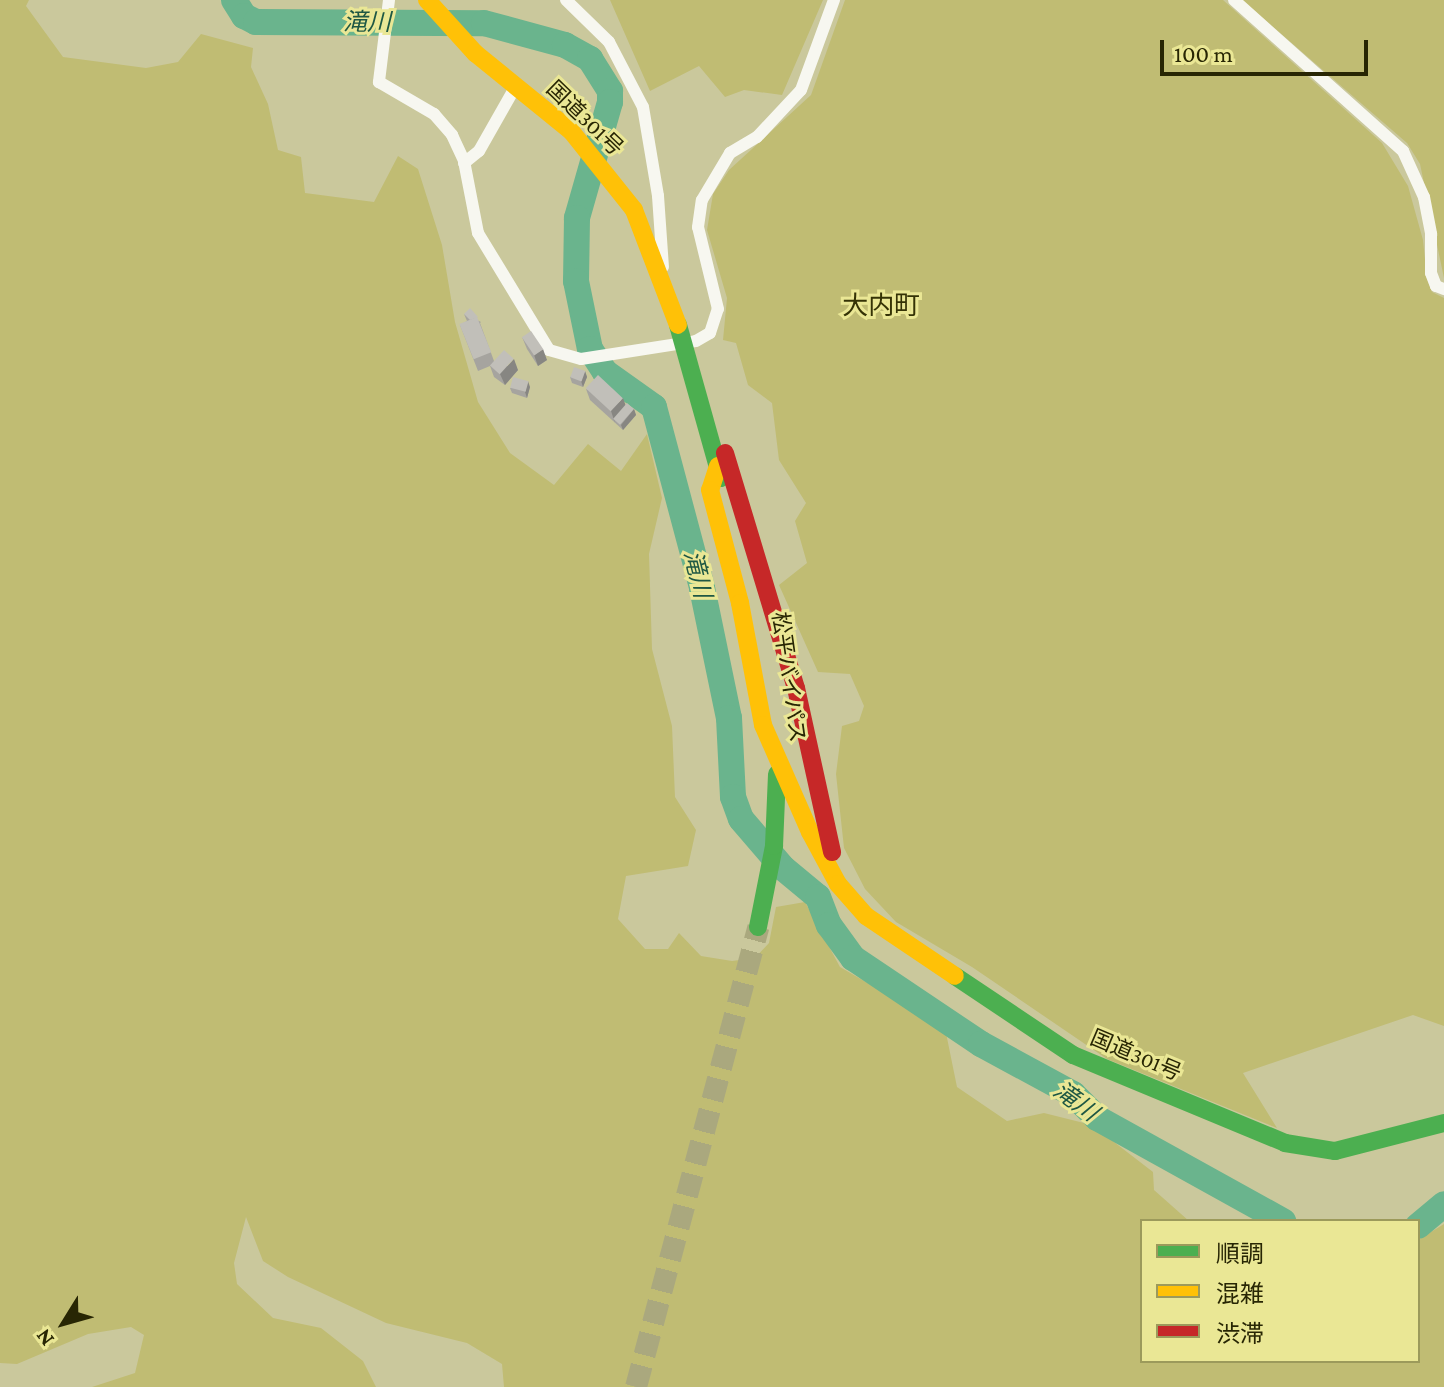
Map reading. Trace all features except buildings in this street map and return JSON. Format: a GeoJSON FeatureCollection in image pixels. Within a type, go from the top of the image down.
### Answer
{"type":"FeatureCollection","features":[{"type":"Feature","properties":{"kind":"highway","name":"国道301号"},"geometry":{"type":"LineString","coordinates":[[428,2],[475,53],[571,131],[606,169],[634,210],[661,270],[710,438]]}},
{"type":"Feature","properties":{"kind":"highway","name":"松平バイパス"},"geometry":{"type":"LineString","coordinates":[[710,438],[765,649],[774,708],[777,801],[758,927]]}},
{"type":"Feature","properties":{"kind":"highway"},"geometry":{"type":"LineString","coordinates":[[710,438],[729,459],[750,524],[796,688],[826,836],[849,894]]}},
{"type":"Feature","properties":{"kind":"highway"},"geometry":{"type":"LineString","coordinates":[[718,466],[710,490],[740,603],[763,725],[803,818],[838,884],[849,894]]}},
{"type":"Feature","properties":{"kind":"highway","name":"国道301号"},"geometry":{"type":"LineString","coordinates":[[849,894],[866,916],[1073,1055],[1285,1143],[1335,1151],[1444,1123]]}},
{"type":"Feature","properties":{"kind":"street"},"geometry":{"type":"LineString","coordinates":[[566,0],[609,42],[643,107],[658,196],[665,260],[661,270]]}},
{"type":"Feature","properties":{"kind":"street"},"geometry":{"type":"LineString","coordinates":[[389,6],[379,82],[434,114],[464,163],[478,233],[549,350],[581,359],[683,344],[705,337],[718,317],[698,227],[702,200],[730,153],[757,137],[801,90],[834,0]]}},
{"type":"Feature","properties":{"kind":"street"},"geometry":{"type":"LineString","coordinates":[[1234,0],[1403,151],[1424,197],[1431,234],[1431,273],[1436,286],[1444,289]]}},
{"type":"Feature","properties":{"kind":"street"},"geometry":{"type":"LineString","coordinates":[[464,163],[479,151],[516,86]]}},
{"type":"Feature","properties":{"kind":"shaded area"},"geometry":{"type":"Polygon","coordinates":[[[0,0],[29,0],[26,6],[63,57],[146,68],[178,62],[201,34],[253,48],[251,67],[268,104],[278,150],[301,157],[305,193],[374,202],[398,156],[418,169],[442,245],[455,322],[478,402],[510,453],[554,485],[588,444],[621,471],[647,434],[662,498],[649,554],[652,649],[672,726],[675,797],[696,830],[688,866],[626,876],[618,919],[645,949],[668,949],[679,933],[701,956],[732,961],[755,958],[769,943],[776,907],[805,902],[840,967],[945,1028],[957,1087],[1007,1121],[1044,1113],[1092,1125],[1153,1172],[1154,1190],[1187,1219],[1140,1219],[1140,1363],[1420,1363],[1420,1239],[1444,1224],[1444,1387],[504,1387],[502,1364],[467,1343],[386,1323],[288,1277],[263,1261],[246,1217],[234,1263],[237,1284],[273,1318],[321,1328],[363,1361],[376,1387],[92,1387],[135,1373],[144,1335],[131,1327],[88,1334],[17,1364],[0,1363],[0,0]]]}},
{"type":"Feature","properties":{"kind":"shaded area"},"geometry":{"type":"Polygon","coordinates":[[[610,0],[823,0],[782,95],[744,90],[725,97],[699,66],[650,91],[610,0]]]}},
{"type":"Feature","properties":{"kind":"shaded area"},"geometry":{"type":"Polygon","coordinates":[[[845,0],[1223,0],[1382,143],[1408,186],[1423,240],[1427,279],[1432,292],[1444,298],[1444,1026],[1413,1015],[1243,1073],[1277,1128],[1107,1059],[972,967],[896,922],[865,889],[844,848],[836,774],[842,726],[859,721],[864,706],[850,674],[818,672],[779,585],[807,563],[795,521],[806,503],[779,460],[772,403],[748,385],[736,343],[723,340],[727,298],[707,230],[713,194],[729,170],[811,95],[845,0]]]}},
{"type":"Feature","properties":{"kind":"shaded area"},"geometry":{"type":"Polygon","coordinates":[[[1242,0],[1444,0],[1444,278],[1420,164],[1407,143],[1242,0]]]}},
{"type":"Feature","properties":{"kind":"waterway","name":"滝川"},"geometry":{"type":"LineString","coordinates":[[234,0],[244,16],[256,22],[484,23],[565,45],[590,59],[610,91],[610,102],[577,218],[576,281],[590,349],[605,372],[654,407],[702,588],[729,718],[733,797],[741,819],[783,868],[818,897],[829,925],[853,958],[981,1044],[1073,1094],[1097,1118],[1279,1219]]}},
{"type":"Feature","properties":{"kind":"waterway","name":"滝川"},"geometry":{"type":"LineString","coordinates":[[1420,1224],[1444,1204]]}},
{"type":"Feature","properties":{"kind":"tunnel"},"geometry":{"type":"LineString","coordinates":[[636,1387],[758,927]]}},
{"type":"Feature","properties":{"kind":"traffic: fast"},"geometry":{"type":"LineString","coordinates":[[678,325],[721,478]]}},
{"type":"Feature","properties":{"kind":"traffic: fast"},"geometry":{"type":"LineString","coordinates":[[758,927],[774,846],[777,774]]}},
{"type":"Feature","properties":{"kind":"traffic: fast"},"geometry":{"type":"LineString","coordinates":[[955,976],[1073,1055],[1285,1143],[1335,1151],[1444,1123]]}},
{"type":"Feature","properties":{"kind":"traffic: slow"},"geometry":{"type":"LineString","coordinates":[[427,0],[475,53],[571,131],[634,210],[678,325]]}},
{"type":"Feature","properties":{"kind":"traffic: slow"},"geometry":{"type":"LineString","coordinates":[[718,466],[710,490],[740,603],[763,725],[810,832],[838,884],[866,916],[955,976]]}},
{"type":"Feature","properties":{"kind":"traffic: jam"},"geometry":{"type":"LineString","coordinates":[[725,453],[796,688],[832,852]]}},
{"type":"Feature","properties":{"kind":"district","name":"大内町"},"geometry":{"type":"Point","coordinates":[881,306]}}]}
